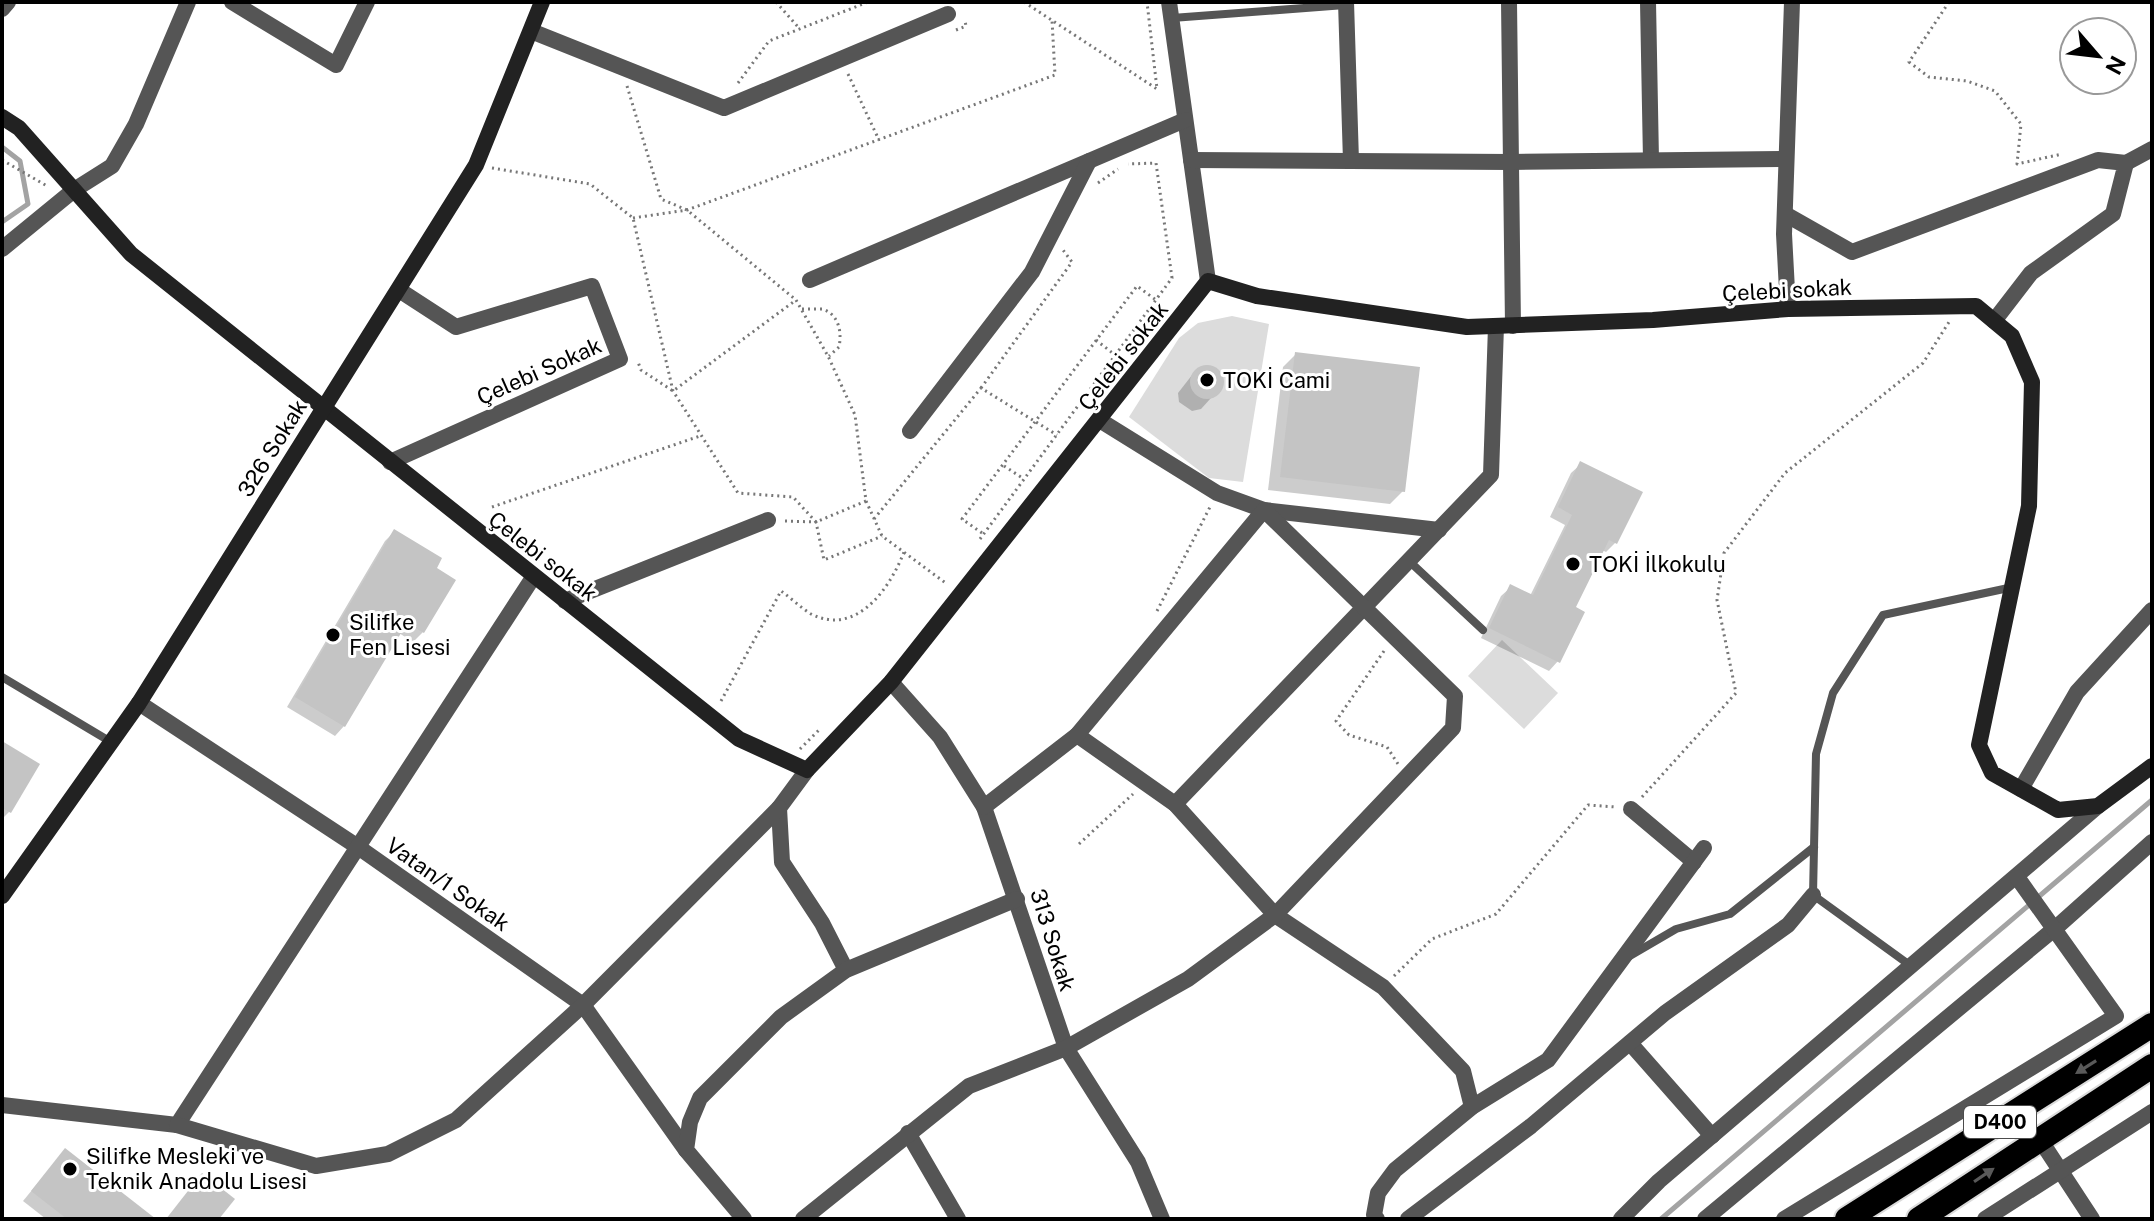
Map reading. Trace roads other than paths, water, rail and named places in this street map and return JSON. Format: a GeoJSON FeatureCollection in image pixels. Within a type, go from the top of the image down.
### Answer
{"type":"FeatureCollection","features":[{"type":"Feature","properties":{"kind":"highway","name":"D400"},"geometry":{"type":"LineString","coordinates":[[1847,1219],[2152,1025]]}},
{"type":"Feature","properties":{"kind":"highway","name":"D400"},"geometry":{"type":"LineString","coordinates":[[1919,1219],[2152,1066]]}},
{"type":"Feature","properties":{"kind":"street"},"geometry":{"type":"LineString","coordinates":[[2,9],[8,2]]}},
{"type":"Feature","properties":{"kind":"street"},"geometry":{"type":"LineString","coordinates":[[2,249],[74,190],[112,166],[136,124],[188,2]]}},
{"type":"Feature","properties":{"kind":"street"},"geometry":{"type":"LineString","coordinates":[[232,2],[336,65],[367,2]]}},
{"type":"Feature","properties":{"kind":"street","name":"326 Sokak"},"geometry":{"type":"LineString","coordinates":[[2,896],[139,703],[476,165],[542,2]]}},
{"type":"Feature","properties":{"kind":"street"},"geometry":{"type":"LineString","coordinates":[[1175,804],[1491,475],[1504,326],[1511,162],[1509,2]]}},
{"type":"Feature","properties":{"kind":"street"},"geometry":{"type":"LineString","coordinates":[[1648,2],[1651,160]]}},
{"type":"Feature","properties":{"kind":"street"},"geometry":{"type":"LineString","coordinates":[[1788,309],[1785,214],[1792,2]]}},
{"type":"Feature","properties":{"kind":"street"},"geometry":{"type":"LineString","coordinates":[[1346,3],[1351,161]]}},
{"type":"Feature","properties":{"kind":"street"},"geometry":{"type":"LineString","coordinates":[[1170,10],[1208,281]]}},
{"type":"Feature","properties":{"kind":"street"},"geometry":{"type":"LineString","coordinates":[[531,31],[724,108],[956,14]]}},
{"type":"Feature","properties":{"kind":"street","name":"Çelebi sokak"},"geometry":{"type":"LineString","coordinates":[[2,117],[19,128],[131,254],[739,739],[807,770],[891,682],[1101,421],[1208,281],[1257,296],[1467,327],[1653,320],[1788,309],[1976,306],[2012,336],[2032,382],[2029,506],[1979,745],[1992,773],[2058,810],[2098,806]]}},
{"type":"Feature","properties":{"kind":"street"},"geometry":{"type":"LineString","coordinates":[[810,280],[1185,120]]}},
{"type":"Feature","properties":{"kind":"street"},"geometry":{"type":"LineString","coordinates":[[1785,214],[1852,252],[2098,160],[2126,163],[2152,149]]}},
{"type":"Feature","properties":{"kind":"street"},"geometry":{"type":"LineString","coordinates":[[1191,160],[1511,162],[1786,159]]}},
{"type":"Feature","properties":{"kind":"street"},"geometry":{"type":"LineString","coordinates":[[910,431],[1032,272],[1089,161]]}},
{"type":"Feature","properties":{"kind":"street"},"geometry":{"type":"LineString","coordinates":[[1994,321],[2031,273],[2113,214],[2126,163]]}},
{"type":"Feature","properties":{"kind":"street","name":"Çelebi Sokak"},"geometry":{"type":"LineString","coordinates":[[390,462],[620,359],[592,286],[456,327],[399,290]]}},
{"type":"Feature","properties":{"kind":"street"},"geometry":{"type":"LineString","coordinates":[[1101,421],[1217,493],[1264,510],[1439,530]]}},
{"type":"Feature","properties":{"kind":"street"},"geometry":{"type":"LineString","coordinates":[[803,1219],[969,1086],[1066,1048],[1188,979],[1275,915],[1453,728],[1455,696],[1366,605],[1264,510]]}},
{"type":"Feature","properties":{"kind":"street"},"geometry":{"type":"LineString","coordinates":[[984,807],[1077,735],[1264,510]]}},
{"type":"Feature","properties":{"kind":"street"},"geometry":{"type":"LineString","coordinates":[[565,601],[768,520]]}},
{"type":"Feature","properties":{"kind":"street"},"geometry":{"type":"LineString","coordinates":[[177,1125],[534,576]]}},
{"type":"Feature","properties":{"kind":"street"},"geometry":{"type":"LineString","coordinates":[[2021,789],[2077,692],[2152,610]]}},
{"type":"Feature","properties":{"kind":"street","name":"313 Sokak"},"geometry":{"type":"LineString","coordinates":[[891,682],[940,737],[984,807],[1017,899],[1035,966],[1066,1048],[1138,1162],[1162,1219]]}},
{"type":"Feature","properties":{"kind":"street","name":"Vatan/1 Sokak"},"geometry":{"type":"LineString","coordinates":[[139,703],[358,847],[583,1005],[686,1150],[744,1219]]}},
{"type":"Feature","properties":{"kind":"street"},"geometry":{"type":"LineString","coordinates":[[1077,735],[1175,804],[1275,915],[1383,987],[1463,1071],[1472,1107]]}},
{"type":"Feature","properties":{"kind":"street"},"geometry":{"type":"LineString","coordinates":[[1621,1219],[1712,1136],[2098,806],[2152,766]]}},
{"type":"Feature","properties":{"kind":"street"},"geometry":{"type":"LineString","coordinates":[[2,1105],[177,1125],[316,1166],[388,1154],[456,1120],[583,1005],[779,808],[807,770]]}},
{"type":"Feature","properties":{"kind":"street"},"geometry":{"type":"LineString","coordinates":[[779,808],[782,862],[822,923],[846,970]]}},
{"type":"Feature","properties":{"kind":"street"},"geometry":{"type":"LineString","coordinates":[[1631,809],[1694,862]]}},
{"type":"Feature","properties":{"kind":"street"},"geometry":{"type":"LineString","coordinates":[[1705,1219],[2052,922],[2152,842]]}},
{"type":"Feature","properties":{"kind":"street"},"geometry":{"type":"LineString","coordinates":[[1377,1219],[1374,1215],[1378,1193],[1395,1170],[1472,1107],[1548,1060],[1704,848]]}},
{"type":"Feature","properties":{"kind":"street"},"geometry":{"type":"LineString","coordinates":[[1784,1219],[2116,1016],[2052,922],[2017,877]]}},
{"type":"Feature","properties":{"kind":"street"},"geometry":{"type":"LineString","coordinates":[[1408,1219],[1531,1126],[1665,1013],[1788,925],[1813,895]]}},
{"type":"Feature","properties":{"kind":"street"},"geometry":{"type":"LineString","coordinates":[[686,1150],[690,1122],[700,1098],[781,1017],[846,970],[1017,899]]}},
{"type":"Feature","properties":{"kind":"street"},"geometry":{"type":"LineString","coordinates":[[1630,1043],[1712,1136]]}},
{"type":"Feature","properties":{"kind":"street"},"geometry":{"type":"LineString","coordinates":[[1985,1219],[2152,1112]]}},
{"type":"Feature","properties":{"kind":"street"},"geometry":{"type":"LineString","coordinates":[[908,1133],[958,1219]]}},
{"type":"Feature","properties":{"kind":"street"},"geometry":{"type":"LineString","coordinates":[[2039,1138],[2092,1219]]}},
{"type":"Feature","properties":{"kind":"lane"},"geometry":{"type":"LineString","coordinates":[[1170,10],[1346,3]]}},
{"type":"Feature","properties":{"kind":"lane"},"geometry":{"type":"LineString","coordinates":[[1409,561],[1483,630]]}},
{"type":"Feature","properties":{"kind":"lane"},"geometry":{"type":"LineString","coordinates":[[1912,966],[1813,895],[1816,754],[1833,693],[1883,615],[2014,587]]}},
{"type":"Feature","properties":{"kind":"lane"},"geometry":{"type":"LineString","coordinates":[[2,677],[111,742]]}},
{"type":"Feature","properties":{"kind":"lane"},"geometry":{"type":"LineString","coordinates":[[1617,964],[1676,929],[1730,914],[1814,847]]}},
{"type":"Feature","properties":{"kind":"waterway"},"geometry":{"type":"LineString","coordinates":[[2,147],[20,161],[28,204],[2,222]]}},
{"type":"Feature","properties":{"kind":"waterway"},"geometry":{"type":"LineString","coordinates":[[1661,1219],[2152,800]]}},
{"type":"Feature","properties":{"kind":"place","name":"TOKİ Cami"},"geometry":{"type":"Point","coordinates":[1207,380]}},
{"type":"Feature","properties":{"kind":"place","name":"TOKİ İlkokulu"},"geometry":{"type":"Point","coordinates":[1573,564]}},
{"type":"Feature","properties":{"kind":"place","name":"Silifke Fen Lisesi"},"geometry":{"type":"Point","coordinates":[333,635]}},
{"type":"Feature","properties":{"kind":"place","name":"Silifke Mesleki ve Teknik Anadolu Lisesi"},"geometry":{"type":"Point","coordinates":[70,1169]}}]}
